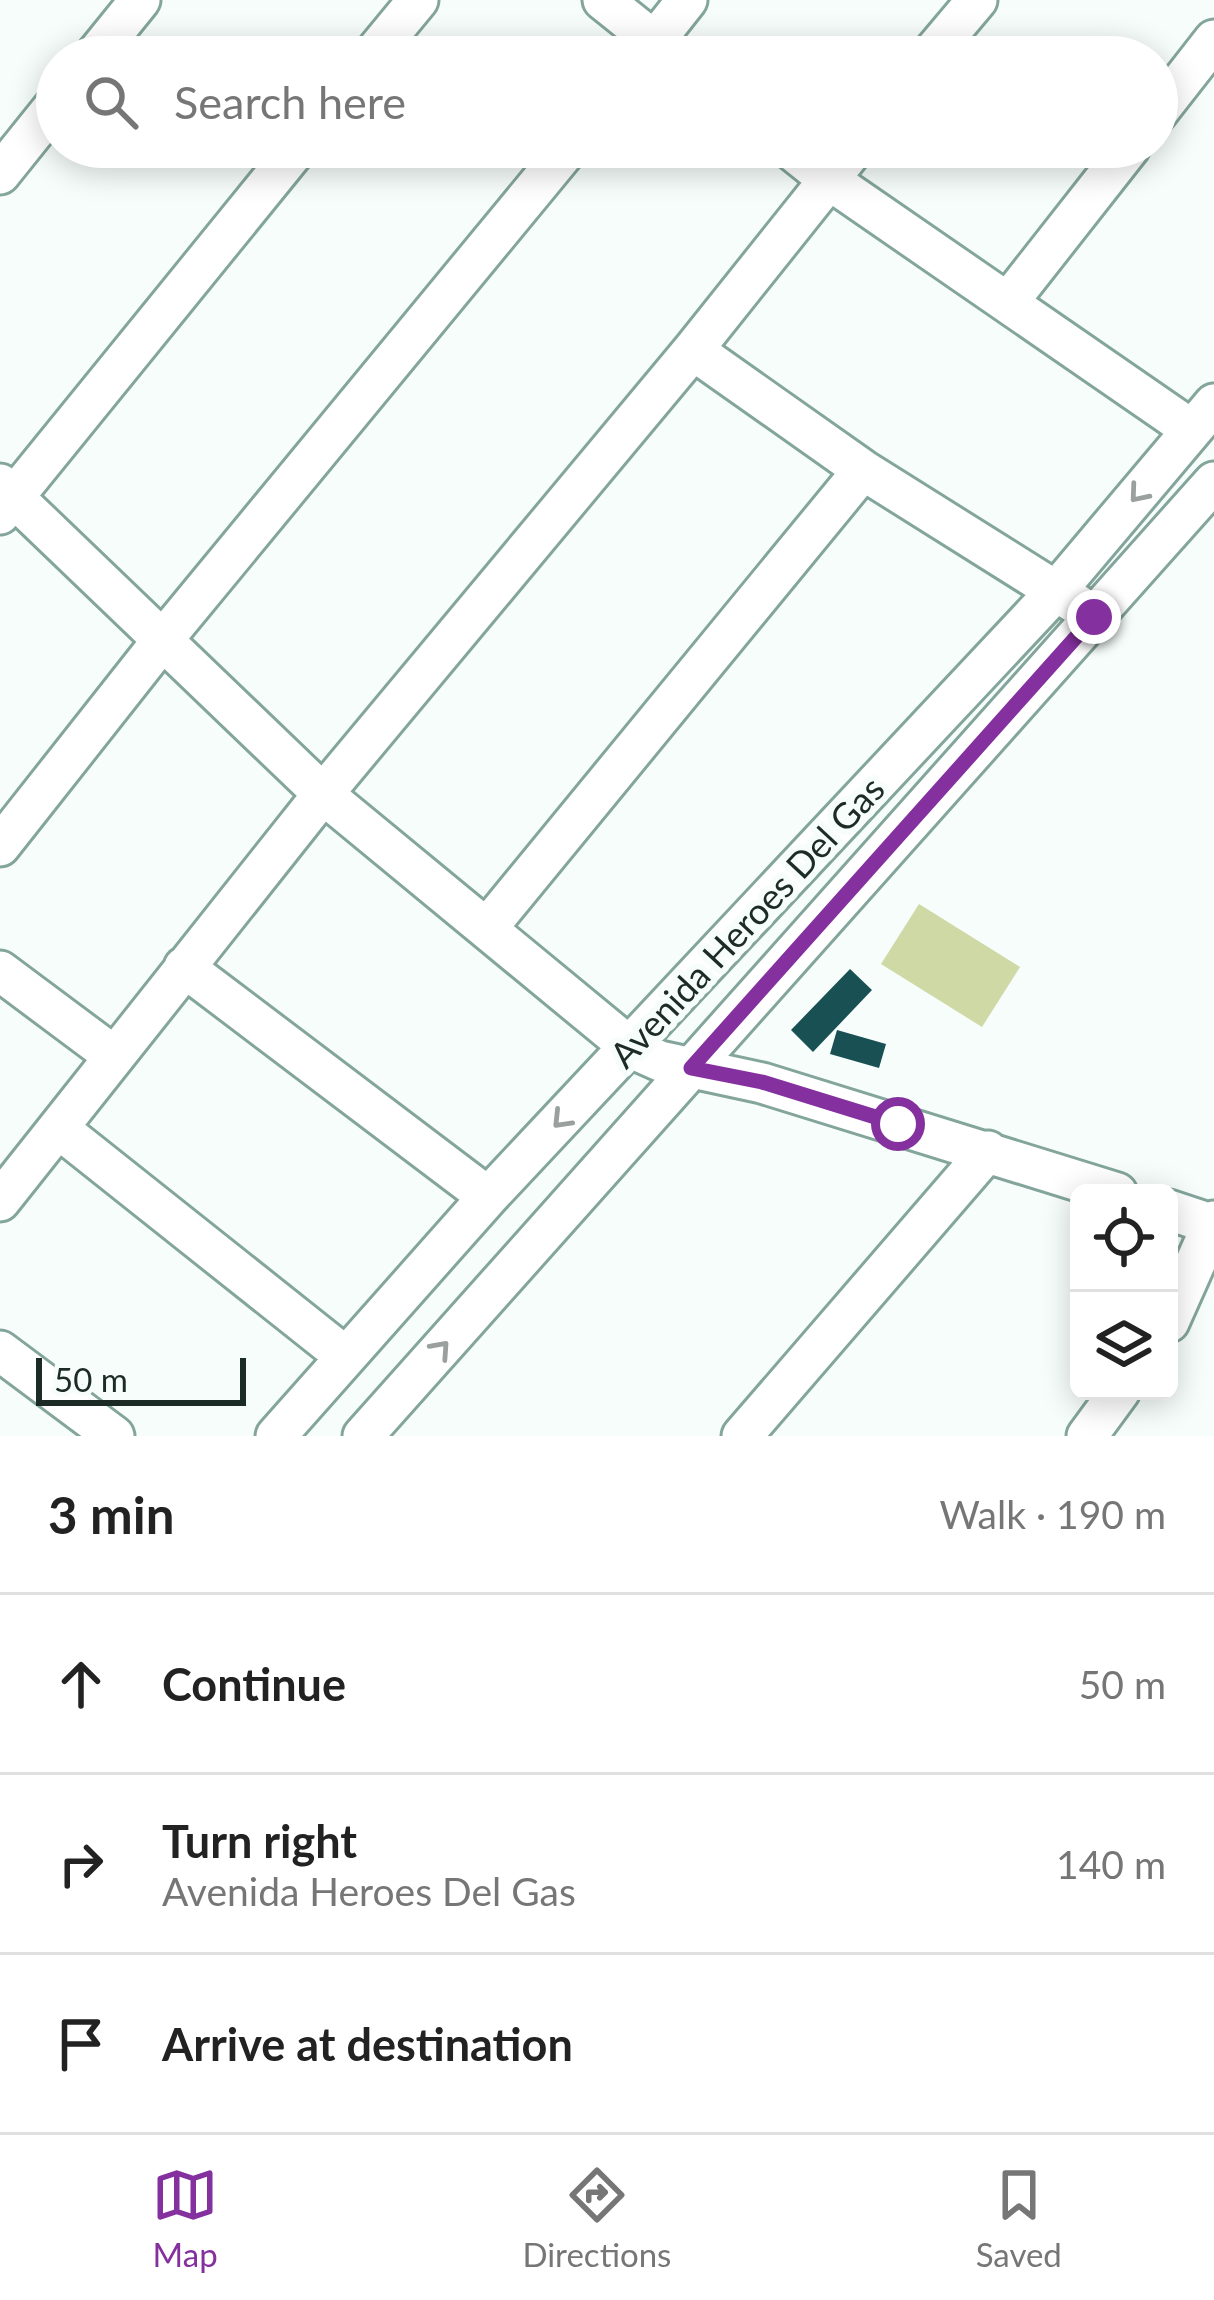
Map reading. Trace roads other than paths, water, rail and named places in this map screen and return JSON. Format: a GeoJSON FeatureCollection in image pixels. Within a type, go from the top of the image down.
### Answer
{"type":"FeatureCollection","features":[{"type":"Feature","properties":{"kind":"street"},"geometry":{"type":"LineString","coordinates":[[111,36],[140,0]]}},
{"type":"Feature","properties":{"kind":"street"},"geometry":{"type":"LineString","coordinates":[[388,36],[418,0]]}},
{"type":"Feature","properties":{"kind":"street"},"geometry":{"type":"LineString","coordinates":[[603,0],[640,36]]}},
{"type":"Feature","properties":{"kind":"street"},"geometry":{"type":"LineString","coordinates":[[666,36],[687,0]]}},
{"type":"Feature","properties":{"kind":"street"},"geometry":{"type":"LineString","coordinates":[[947,36],[977,0]]}},
{"type":"Feature","properties":{"kind":"street"},"geometry":{"type":"LineString","coordinates":[[1178,86],[1214,40]]}},
{"type":"Feature","properties":{"kind":"street"},"geometry":{"type":"LineString","coordinates":[[0,174],[36,130]]}},
{"type":"Feature","properties":{"kind":"street"},"geometry":{"type":"LineString","coordinates":[[280,168],[5,498],[323,794],[631,1048],[660,1061],[762,1082],[1089,1184]]}},
{"type":"Feature","properties":{"kind":"street"},"geometry":{"type":"LineString","coordinates":[[0,847],[161,642],[552,168]]}},
{"type":"Feature","properties":{"kind":"street"},"geometry":{"type":"LineString","coordinates":[[814,168],[1009,301],[1203,417]]}},
{"type":"Feature","properties":{"kind":"street"},"geometry":{"type":"LineString","coordinates":[[0,1202],[323,794],[693,350],[837,168]]}},
{"type":"Feature","properties":{"kind":"street"},"geometry":{"type":"LineString","coordinates":[[1009,301],[1114,168]]}},
{"type":"Feature","properties":{"kind":"street"},"geometry":{"type":"LineString","coordinates":[[693,350],[863,470],[1058,589],[1094,617]]}},
{"type":"Feature","properties":{"kind":"street","name":"Avenida Heroes Del Gas"},"geometry":{"type":"LineString","coordinates":[[276,1436],[488,1197],[1058,589],[1203,417]]}},
{"type":"Feature","properties":{"kind":"street"},"geometry":{"type":"LineString","coordinates":[[487,928],[863,470]]}},
{"type":"Feature","properties":{"kind":"street","name":"Avenida Heroes Del Gas"},"geometry":{"type":"LineString","coordinates":[[361,1436],[1214,482]]}},
{"type":"Feature","properties":{"kind":"street"},"geometry":{"type":"LineString","coordinates":[[184,967],[488,1197]]}},
{"type":"Feature","properties":{"kind":"street"},"geometry":{"type":"LineString","coordinates":[[0,971],[114,1056]]}},
{"type":"Feature","properties":{"kind":"street"},"geometry":{"type":"LineString","coordinates":[[58,1128],[346,1357]]}},
{"type":"Feature","properties":{"kind":"street"},"geometry":{"type":"LineString","coordinates":[[742,1436],[988,1151]]}},
{"type":"Feature","properties":{"kind":"street"},"geometry":{"type":"LineString","coordinates":[[1178,1213],[1214,1223],[1178,1302]]}},
{"type":"Feature","properties":{"kind":"street"},"geometry":{"type":"LineString","coordinates":[[0,1351],[114,1436]]}},
{"type":"Feature","properties":{"kind":"street"},"geometry":{"type":"LineString","coordinates":[[312,1396],[361,1436]]}},
{"type":"Feature","properties":{"kind":"street"},"geometry":{"type":"LineString","coordinates":[[1087,1436],[1113,1400]]}}]}
